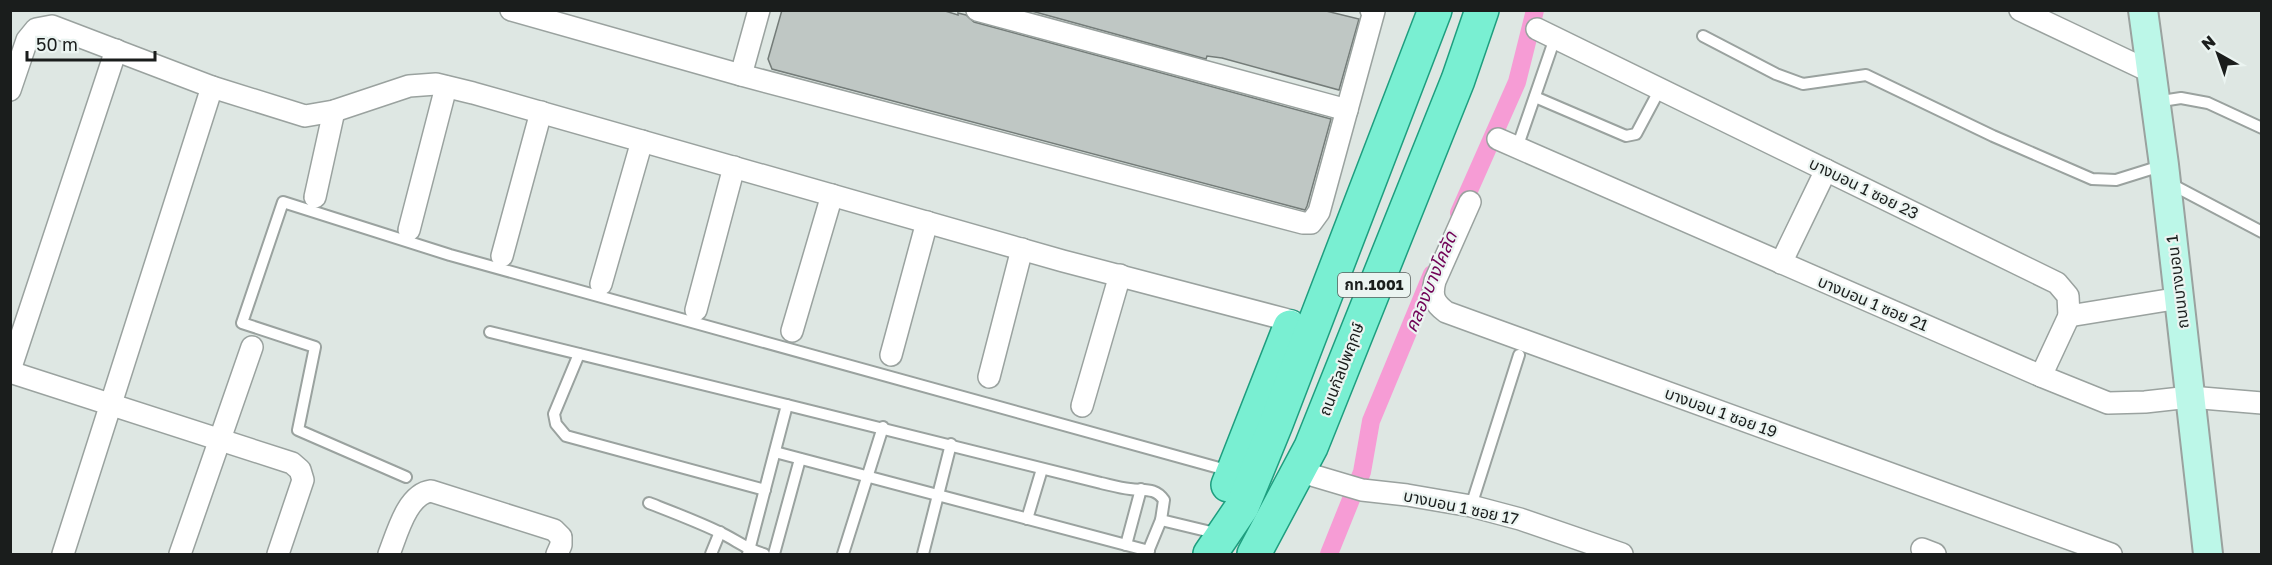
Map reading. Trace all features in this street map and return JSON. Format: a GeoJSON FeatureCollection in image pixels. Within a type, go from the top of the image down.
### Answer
{"type":"FeatureCollection","features":[{"type":"Feature","properties":{"kind":"main road","name":"กท.1001"},"geometry":{"type":"LineString","coordinates":[[1209,547],[1233,472],[1417,10]]}},
{"type":"Feature","properties":{"kind":"main road","name":"ถนนกัลปพฤกษ์"},"geometry":{"type":"LineString","coordinates":[[1246,555],[1364,229],[1435,10]]}},
{"type":"Feature","properties":{"kind":"main road","name":"ถนนกัลปพฤกษ์"},"geometry":{"type":"LineString","coordinates":[[1209,547],[1242,507],[1276,424],[1462,10]]}},
{"type":"Feature","properties":{"kind":"main road","name":"ถนนกัลปพฤกษ์"},"geometry":{"type":"LineString","coordinates":[[1254,555],[1312,476],[1311,447],[1458,80],[1482,10]]}},
{"type":"Feature","properties":{"kind":"main road","name":"ถนนบางบอน 1"},"geometry":{"type":"LineString","coordinates":[[2143,10],[2180,298],[2208,555]]}},
{"type":"Feature","properties":{"kind":"street"},"geometry":{"type":"LineString","coordinates":[[512,10],[741,75],[1303,223],[1311,223],[1319,212],[1374,11],[1371,10]]}},
{"type":"Feature","properties":{"kind":"street"},"geometry":{"type":"LineString","coordinates":[[741,75],[759,10]]}},
{"type":"Feature","properties":{"kind":"street"},"geometry":{"type":"LineString","coordinates":[[977,10],[1347,110]]}},
{"type":"Feature","properties":{"kind":"street"},"geometry":{"type":"LineString","coordinates":[[2020,10],[2151,72]]}},
{"type":"Feature","properties":{"kind":"street"},"geometry":{"type":"LineString","coordinates":[[10,90],[27,40],[36,29],[52,26],[212,87],[305,116],[334,111],[409,86],[436,84],[1022,249],[1292,321]]}},
{"type":"Feature","properties":{"kind":"street","name":"บางบอน 1 ซอย 23"},"geometry":{"type":"LineString","coordinates":[[1546,34],[2057,283],[2068,296],[2069,316]]}},
{"type":"Feature","properties":{"kind":"street"},"geometry":{"type":"LineString","coordinates":[[116,50],[10,371],[292,464],[300,470],[303,480],[278,555]]}},
{"type":"Feature","properties":{"kind":"street"},"geometry":{"type":"LineString","coordinates":[[63,555],[212,87]]}},
{"type":"Feature","properties":{"kind":"street"},"geometry":{"type":"LineString","coordinates":[[409,230],[446,87]]}},
{"type":"Feature","properties":{"kind":"street"},"geometry":{"type":"LineString","coordinates":[[315,197],[334,111]]}},
{"type":"Feature","properties":{"kind":"street"},"geometry":{"type":"LineString","coordinates":[[502,256],[541,112]]}},
{"type":"Feature","properties":{"kind":"street"},"geometry":{"type":"LineString","coordinates":[[601,284],[642,141]]}},
{"type":"Feature","properties":{"kind":"street","name":"บางบอน 1 ซอย 21"},"geometry":{"type":"LineString","coordinates":[[1507,143],[2041,376],[2108,403],[2190,397],[2261,404]]}},
{"type":"Feature","properties":{"kind":"street"},"geometry":{"type":"LineString","coordinates":[[696,310],[734,167]]}},
{"type":"Feature","properties":{"kind":"street"},"geometry":{"type":"LineString","coordinates":[[1781,263],[1826,170]]}},
{"type":"Feature","properties":{"kind":"street"},"geometry":{"type":"LineString","coordinates":[[792,331],[832,195]]}},
{"type":"Feature","properties":{"kind":"street","name":"บางบอน 1 ซอย 19"},"geometry":{"type":"LineString","coordinates":[[1470,202],[1435,281],[1434,300],[1446,312],[2111,555]]}},
{"type":"Feature","properties":{"kind":"street"},"geometry":{"type":"LineString","coordinates":[[891,355],[927,222]]}},
{"type":"Feature","properties":{"kind":"street"},"geometry":{"type":"LineString","coordinates":[[990,378],[1022,249]]}},
{"type":"Feature","properties":{"kind":"street"},"geometry":{"type":"LineString","coordinates":[[1082,406],[1119,275]]}},
{"type":"Feature","properties":{"kind":"street"},"geometry":{"type":"LineString","coordinates":[[2041,376],[2069,316],[2180,298]]}},
{"type":"Feature","properties":{"kind":"street"},"geometry":{"type":"LineString","coordinates":[[180,555],[252,347]]}},
{"type":"Feature","properties":{"kind":"street","name":"บางบอน 1 ซอย 17"},"geometry":{"type":"LineString","coordinates":[[1312,476],[1362,490],[1472,506],[1520,519],[1622,555]]}},
{"type":"Feature","properties":{"kind":"street"},"geometry":{"type":"LineString","coordinates":[[388,555],[413,500],[423,493],[432,491],[554,530],[561,537],[557,555]]}},
{"type":"Feature","properties":{"kind":"lane"},"geometry":{"type":"LineString","coordinates":[[1507,143],[1535,97],[1546,34]]}},
{"type":"Feature","properties":{"kind":"lane"},"geometry":{"type":"LineString","coordinates":[[1702,36],[1776,74],[1803,84],[1866,75],[1993,136],[2092,179],[2116,180],[2165,173],[2262,232]]}},
{"type":"Feature","properties":{"kind":"lane"},"geometry":{"type":"LineString","coordinates":[[1535,97],[1626,136],[1636,134],[1660,89]]}},
{"type":"Feature","properties":{"kind":"lane"},"geometry":{"type":"LineString","coordinates":[[2155,102],[2181,98],[2208,103],[2262,128]]}},
{"type":"Feature","properties":{"kind":"lane"},"geometry":{"type":"LineString","coordinates":[[406,477],[298,430],[315,347],[242,324],[283,202],[461,259],[1233,472]]}},
{"type":"Feature","properties":{"kind":"lane"},"geometry":{"type":"LineString","coordinates":[[490,332],[951,444],[1042,469],[1130,489],[1151,490],[1160,494],[1164,500],[1161,520],[1148,553],[1126,545],[775,452]]}},
{"type":"Feature","properties":{"kind":"lane"},"geometry":{"type":"LineString","coordinates":[[579,354],[554,414],[556,424],[566,436],[765,490]]}},
{"type":"Feature","properties":{"kind":"lane"},"geometry":{"type":"LineString","coordinates":[[1472,506],[1518,355]]}},
{"type":"Feature","properties":{"kind":"lane"},"geometry":{"type":"LineString","coordinates":[[749,553],[787,405]]}},
{"type":"Feature","properties":{"kind":"lane"},"geometry":{"type":"LineString","coordinates":[[843,555],[869,477],[882,427]]}},
{"type":"Feature","properties":{"kind":"lane"},"geometry":{"type":"LineString","coordinates":[[922,555],[951,444]]}},
{"type":"Feature","properties":{"kind":"lane"},"geometry":{"type":"LineString","coordinates":[[774,555],[800,459]]}},
{"type":"Feature","properties":{"kind":"lane"},"geometry":{"type":"LineString","coordinates":[[1027,519],[1042,469]]}},
{"type":"Feature","properties":{"kind":"lane"},"geometry":{"type":"LineString","coordinates":[[1126,545],[1141,489]]}},
{"type":"Feature","properties":{"kind":"lane"},"geometry":{"type":"LineString","coordinates":[[649,503],[720,532],[749,553],[764,555]]}},
{"type":"Feature","properties":{"kind":"lane"},"geometry":{"type":"LineString","coordinates":[[1161,520],[1209,547]]}},
{"type":"Feature","properties":{"kind":"lane"},"geometry":{"type":"LineString","coordinates":[[711,555],[720,532]]}},
{"type":"Feature","properties":{"kind":"building"},"geometry":{"type":"Polygon","coordinates":[[[782,10],[942,10],[958,15],[958,13],[966,15],[974,22],[1331,119],[1307,206],[1305,210],[772,69],[768,59],[782,10]]]}},
{"type":"Feature","properties":{"kind":"building"},"geometry":{"type":"Polygon","coordinates":[[[1028,10],[1322,10],[1359,19],[1339,90],[1222,58],[1207,56],[1206,59],[1028,10]]]}},
{"type":"Feature","properties":{"kind":"waterway","name":"คลองบางโคลัด"},"geometry":{"type":"LineString","coordinates":[[1459,213],[1517,82],[1535,10]]}},
{"type":"Feature","properties":{"kind":"waterway","name":"คลองบางโคลัด"},"geometry":{"type":"LineString","coordinates":[[1329,554],[1362,472],[1371,421],[1432,274]]}}]}
